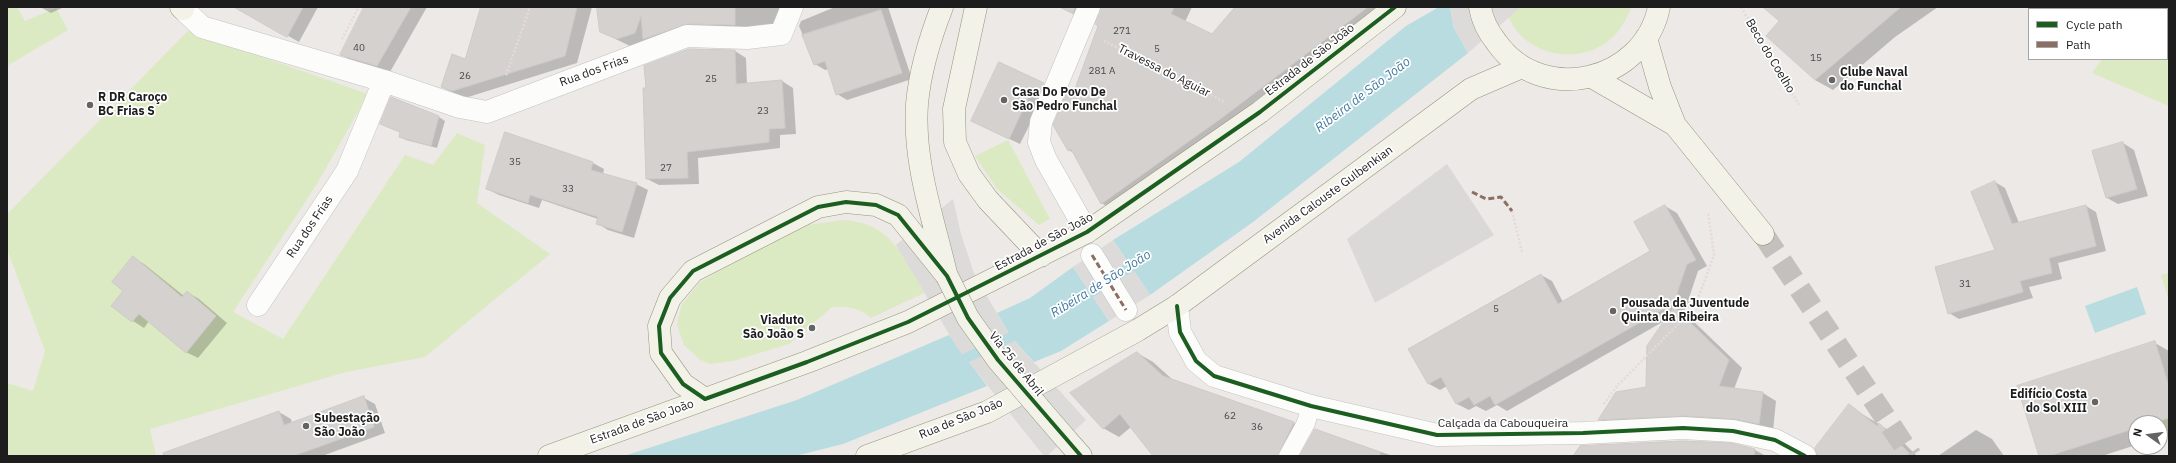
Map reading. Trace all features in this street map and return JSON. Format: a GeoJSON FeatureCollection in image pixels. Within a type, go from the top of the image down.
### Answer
{"type":"FeatureCollection","features":[{"type":"Feature","properties":{"kind":"main road","name":"Via 25 de Abril"},"geometry":{"type":"LineString","coordinates":[[942,7],[923,65],[917,104],[917,144],[923,181],[946,276],[968,318],[998,360],[1081,456]]}},
{"type":"Feature","properties":{"kind":"main road"},"geometry":{"type":"LineString","coordinates":[[976,7],[954,109],[955,142],[969,174],[988,200],[1041,256]]}},
{"type":"Feature","properties":{"kind":"main road","name":"Estrada de São João"},"geometry":{"type":"LineString","coordinates":[[549,456],[705,400],[908,322],[1087,232],[1260,112],[1395,7]]}},
{"type":"Feature","properties":{"kind":"main road"},"geometry":{"type":"LineString","coordinates":[[1480,7],[1489,33],[1502,50],[1522,67],[1545,77],[1568,80],[1592,77],[1623,63],[1646,38],[1656,18],[1659,7]]}},
{"type":"Feature","properties":{"kind":"main road"},"geometry":{"type":"LineString","coordinates":[[1646,38],[1660,87],[1675,125],[1763,234]]}},
{"type":"Feature","properties":{"kind":"main road","name":"Avenida Calouste Gulbenkian"},"geometry":{"type":"LineString","coordinates":[[1138,330],[1177,306],[1471,89],[1522,67]]}},
{"type":"Feature","properties":{"kind":"main road"},"geometry":{"type":"LineString","coordinates":[[1592,77],[1675,125]]}},
{"type":"Feature","properties":{"kind":"main road"},"geometry":{"type":"LineString","coordinates":[[705,400],[683,384],[661,353],[659,326],[670,298],[693,271],[818,207],[846,202],[876,205],[898,214],[946,276]]}},
{"type":"Feature","properties":{"kind":"main road","name":"Rua de São João"},"geometry":{"type":"LineString","coordinates":[[867,456],[987,412],[1138,330]]}},
{"type":"Feature","properties":{"kind":"street","name":"Rua dos Frias"},"geometry":{"type":"LineString","coordinates":[[182,8],[202,27],[384,81],[476,111],[487,112],[494,108],[687,36],[746,38],[781,34],[792,7]]}},
{"type":"Feature","properties":{"kind":"street"},"geometry":{"type":"LineString","coordinates":[[1087,232],[1046,160],[1038,137],[1041,122],[1089,7]]}},
{"type":"Feature","properties":{"kind":"street","name":"Rua dos Frias"},"geometry":{"type":"LineString","coordinates":[[258,305],[347,171],[384,81]]}},
{"type":"Feature","properties":{"kind":"street"},"geometry":{"type":"LineString","coordinates":[[1092,255],[1126,310]]}},
{"type":"Feature","properties":{"kind":"street","name":"Calçada da Cabouqueira"},"geometry":{"type":"LineString","coordinates":[[1177,306],[1180,332],[1196,361],[1214,376],[1311,406],[1437,435],[1583,433],[1683,428],[1733,431],[1775,440],[1805,456]]}},
{"type":"Feature","properties":{"kind":"lane"},"geometry":{"type":"LineString","coordinates":[[1288,456],[1306,423],[1311,406]]}},
{"type":"Feature","properties":{"kind":"path"},"geometry":{"type":"LineString","coordinates":[[328,64],[359,7]]}},
{"type":"Feature","properties":{"kind":"path"},"geometry":{"type":"LineString","coordinates":[[494,108],[530,7]]}},
{"type":"Feature","properties":{"kind":"path"},"geometry":{"type":"LineString","coordinates":[[1583,433],[1618,385],[1696,304],[1714,255],[1707,207]]}},
{"type":"Feature","properties":{"kind":"path"},"geometry":{"type":"LineString","coordinates":[[1512,210],[1522,252]]}},
{"type":"Feature","properties":{"kind":"green space"},"geometry":{"type":"Polygon","coordinates":[[[7,7],[17,7],[25,21],[56,8],[68,30],[7,66],[7,7]]]}},
{"type":"Feature","properties":{"kind":"green space"},"geometry":{"type":"Polygon","coordinates":[[[1504,7],[1631,7],[1623,24],[1613,37],[1599,47],[1584,53],[1568,54],[1552,52],[1536,47],[1523,37],[1512,24],[1504,7]]]}},
{"type":"Feature","properties":{"kind":"green space"},"geometry":{"type":"Polygon","coordinates":[[[2169,7],[2169,106],[2092,73],[2101,60],[2168,60],[2168,8],[2138,8],[2169,7]]]}},
{"type":"Feature","properties":{"kind":"green space"},"geometry":{"type":"Polygon","coordinates":[[[188,31],[368,94],[317,184],[233,312],[283,339],[405,155],[433,165],[457,133],[485,145],[477,203],[550,254],[425,357],[346,372],[150,429],[156,456],[7,456],[7,383],[33,391],[45,351],[7,249],[7,214],[188,31]]]}},
{"type":"Feature","properties":{"kind":"green space"},"geometry":{"type":"Polygon","coordinates":[[[1008,140],[1050,219],[1039,225],[997,189],[975,156],[1008,140]]]}},
{"type":"Feature","properties":{"kind":"green space"},"geometry":{"type":"Polygon","coordinates":[[[844,220],[868,225],[886,236],[902,253],[924,293],[871,318],[853,308],[832,307],[789,344],[733,361],[710,364],[699,359],[684,345],[677,325],[681,306],[700,282],[759,248],[807,225],[844,220]]]}},
{"type":"Feature","properties":{"kind":"green space"},"geometry":{"type":"Polygon","coordinates":[[[2169,273],[2169,301],[2161,275],[2169,273]]]}},
{"type":"Feature","properties":{"kind":"green space"},"geometry":{"type":"Polygon","coordinates":[[[2169,411],[2169,450],[2168,415],[2162,415],[2162,413],[2169,411]]]}},
{"type":"Feature","properties":{"kind":"shaded area"},"geometry":{"type":"Polygon","coordinates":[[[1447,164],[1494,235],[1375,303],[1347,239],[1447,164]]]}},
{"type":"Feature","properties":{"kind":"water"},"geometry":{"type":"Polygon","coordinates":[[[1439,7],[1450,7],[1454,28],[1468,53],[1253,222],[1150,295],[1113,240],[1239,162],[1406,26],[1439,7]]]}},
{"type":"Feature","properties":{"kind":"water"},"geometry":{"type":"Polygon","coordinates":[[[1073,267],[1109,321],[1061,351],[1034,362],[1011,337],[997,313],[1030,298],[1073,267]]]}},
{"type":"Feature","properties":{"kind":"water"},"geometry":{"type":"Polygon","coordinates":[[[2137,287],[2146,314],[2095,333],[2085,306],[2137,287]]]}},
{"type":"Feature","properties":{"kind":"water"},"geometry":{"type":"Polygon","coordinates":[[[949,335],[987,386],[843,444],[795,456],[624,456],[797,400],[949,335]]]}},
{"type":"Feature","properties":{"kind":"pier"},"geometry":{"type":"Polygon","coordinates":[[[1450,7],[1521,7],[1468,53],[1454,28],[1450,7]]]}},
{"type":"Feature","properties":{"kind":"pier"},"geometry":{"type":"Polygon","coordinates":[[[953,199],[961,234],[975,276],[1011,337],[1086,420],[1047,456],[1044,456],[956,346],[896,245],[953,199]]]}},
{"type":"Feature","properties":{"kind":"pier"},"geometry":{"type":"Polygon","coordinates":[[[1113,240],[1150,295],[1109,321],[1073,267],[1113,240]]]}},
{"type":"Feature","properties":{"kind":"building"},"geometry":{"type":"Polygon","coordinates":[[[234,7],[303,7],[287,37],[234,7]]]}},
{"type":"Feature","properties":{"kind":"building"},"geometry":{"type":"Polygon","coordinates":[[[364,7],[411,7],[377,66],[340,55],[364,7]]]}},
{"type":"Feature","properties":{"kind":"building"},"geometry":{"type":"Polygon","coordinates":[[[481,7],[577,7],[565,56],[452,91],[441,87],[452,54],[465,59],[481,7]]]}},
{"type":"Feature","properties":{"kind":"building"},"geometry":{"type":"Polygon","coordinates":[[[597,7],[735,7],[735,25],[687,24],[643,39],[641,16],[635,33],[617,39],[600,32],[597,7]]]}},
{"type":"Feature","properties":{"kind":"building"},"geometry":{"type":"Polygon","coordinates":[[[1060,7],[1075,7],[1073,13],[1060,7]]]}},
{"type":"Feature","properties":{"kind":"building"},"geometry":{"type":"Polygon","coordinates":[[[1101,7],[1174,7],[1171,14],[1212,34],[1235,7],[1368,7],[1223,117],[1101,204],[1071,149],[1068,151],[1053,125],[1066,94],[1072,97],[1098,26],[1095,24],[1101,7]]]}},
{"type":"Feature","properties":{"kind":"building"},"geometry":{"type":"Polygon","coordinates":[[[1763,7],[1901,7],[1815,80],[1766,36],[1779,21],[1763,7]]]}},
{"type":"Feature","properties":{"kind":"building"},"geometry":{"type":"Polygon","coordinates":[[[881,10],[902,73],[836,95],[825,61],[814,65],[802,35],[881,10]]]}},
{"type":"Feature","properties":{"kind":"building"},"geometry":{"type":"Polygon","coordinates":[[[689,49],[735,50],[736,84],[782,80],[785,128],[769,129],[769,142],[687,152],[688,178],[646,179],[643,88],[646,88],[644,66],[689,49]]]}},
{"type":"Feature","properties":{"kind":"building","name":"Casa Do Povo De São Pedro Funchal"},"geometry":{"type":"Polygon","coordinates":[[[999,62],[1044,83],[1038,97],[1033,88],[1009,139],[971,121],[999,62]]]}},
{"type":"Feature","properties":{"kind":"building"},"geometry":{"type":"Polygon","coordinates":[[[391,97],[439,116],[431,146],[399,137],[400,132],[380,124],[391,97]]]}},
{"type":"Feature","properties":{"kind":"building"},"geometry":{"type":"Polygon","coordinates":[[[505,132],[593,162],[591,170],[637,183],[622,232],[596,224],[598,217],[530,195],[528,203],[486,189],[505,132]]]}},
{"type":"Feature","properties":{"kind":"building"},"geometry":{"type":"Polygon","coordinates":[[[2123,142],[2137,189],[2106,198],[2092,151],[2123,142]]]}},
{"type":"Feature","properties":{"kind":"building"},"geometry":{"type":"Polygon","coordinates":[[[1995,181],[2012,224],[2086,205],[2096,246],[2049,258],[2052,273],[2020,281],[2023,292],[1948,314],[1935,267],[1995,250],[1971,192],[1995,181]]]}},
{"type":"Feature","properties":{"kind":"building","name":"Pousada da Juventude Quinta da Ribeira"},"geometry":{"type":"Polygon","coordinates":[[[1665,205],[1696,260],[1687,264],[1677,293],[1681,299],[1495,405],[1490,396],[1474,405],[1469,397],[1456,404],[1441,377],[1428,384],[1408,349],[1541,274],[1558,304],[1650,251],[1634,222],[1665,205]]]}},
{"type":"Feature","properties":{"kind":"building"},"geometry":{"type":"Polygon","coordinates":[[[133,256],[182,297],[187,291],[216,316],[186,353],[139,314],[132,322],[111,306],[123,291],[112,282],[133,256]]]}},
{"type":"Feature","properties":{"kind":"building"},"geometry":{"type":"Polygon","coordinates":[[[1674,307],[1729,360],[1719,386],[1763,392],[1759,424],[1734,419],[1684,416],[1598,420],[1616,392],[1646,387],[1647,346],[1674,307]]]}},
{"type":"Feature","properties":{"kind":"building","name":"Edifício Costa do Sol XIII"},"geometry":{"type":"Polygon","coordinates":[[[2155,341],[2169,387],[2169,418],[2168,415],[2128,415],[2128,431],[2049,456],[2039,456],[2017,386],[2155,341]]]}},
{"type":"Feature","properties":{"kind":"building"},"geometry":{"type":"Polygon","coordinates":[[[1137,352],[1163,376],[1294,422],[1278,456],[1153,456],[1120,414],[1103,429],[1070,393],[1137,352]]]}},
{"type":"Feature","properties":{"kind":"building","name":"Subestação São João"},"geometry":{"type":"Polygon","coordinates":[[[364,396],[374,427],[293,456],[164,456],[163,453],[279,411],[284,425],[364,396]]]}},
{"type":"Feature","properties":{"kind":"building"},"geometry":{"type":"Polygon","coordinates":[[[1849,404],[1877,426],[1879,423],[1912,456],[1817,456],[1815,448],[1849,404]]]}},
{"type":"Feature","properties":{"kind":"building"},"geometry":{"type":"Polygon","coordinates":[[[1315,429],[1380,452],[1380,456],[1300,456],[1315,429]]]}},
{"type":"Feature","properties":{"kind":"building"},"geometry":{"type":"Polygon","coordinates":[[[1683,441],[1731,443],[1755,449],[1754,456],[1573,456],[1580,446],[1683,441]]]}},
{"type":"Feature","properties":{"kind":"waterway","name":"Ribeira de São João"},"geometry":{"type":"LineString","coordinates":[[1079,300],[1143,259]]}},
{"type":"Feature","properties":{"kind":"waterway","name":"Ribeira de São João"},"geometry":{"type":"LineString","coordinates":[[955,363],[1022,332]]}},
{"type":"Feature","properties":{"kind":"tunnel"},"geometry":{"type":"LineString","coordinates":[[1763,234],[1911,456]]}},
{"type":"Feature","properties":{"kind":"marked path"},"geometry":{"type":"LineString","coordinates":[[1472,192],[1486,199],[1501,197],[1512,211]]}},
{"type":"Feature","properties":{"kind":"marked path"},"geometry":{"type":"LineString","coordinates":[[1092,255],[1126,310]]}},
{"type":"Feature","properties":{"kind":"cycle path"},"geometry":{"type":"LineString","coordinates":[[1081,456],[998,360],[968,318],[947,276],[898,215],[876,205],[846,202],[818,207],[693,271],[670,298],[659,326],[661,353],[683,384],[705,399],[807,362],[908,322],[1087,232],[1260,112],[1395,7]]}},
{"type":"Feature","properties":{"kind":"cycle path"},"geometry":{"type":"LineString","coordinates":[[1177,306],[1180,332],[1196,361],[1214,376],[1311,406],[1437,435],[1583,433],[1683,428],[1733,431],[1775,440],[1805,456]]}},
{"type":"Feature","properties":{"kind":"place","name":"Clube Naval do Funchal"},"geometry":{"type":"Point","coordinates":[1832,80]}},
{"type":"Feature","properties":{"kind":"place","name":"Casa Do Povo De São Pedro Funchal"},"geometry":{"type":"Point","coordinates":[1004,100]}},
{"type":"Feature","properties":{"kind":"place","name":"R DR Caroço BC Frias S"},"geometry":{"type":"Point","coordinates":[90,105]}},
{"type":"Feature","properties":{"kind":"place","name":"Pousada da Juventude Quinta da Ribeira"},"geometry":{"type":"Point","coordinates":[1613,311]}},
{"type":"Feature","properties":{"kind":"place","name":"Viaduto São João S"},"geometry":{"type":"Point","coordinates":[812,328]}},
{"type":"Feature","properties":{"kind":"place","name":"Edifício Costa do Sol XIII"},"geometry":{"type":"Point","coordinates":[2095,402]}},
{"type":"Feature","properties":{"kind":"place","name":"Subestação São João"},"geometry":{"type":"Point","coordinates":[306,426]}}]}
